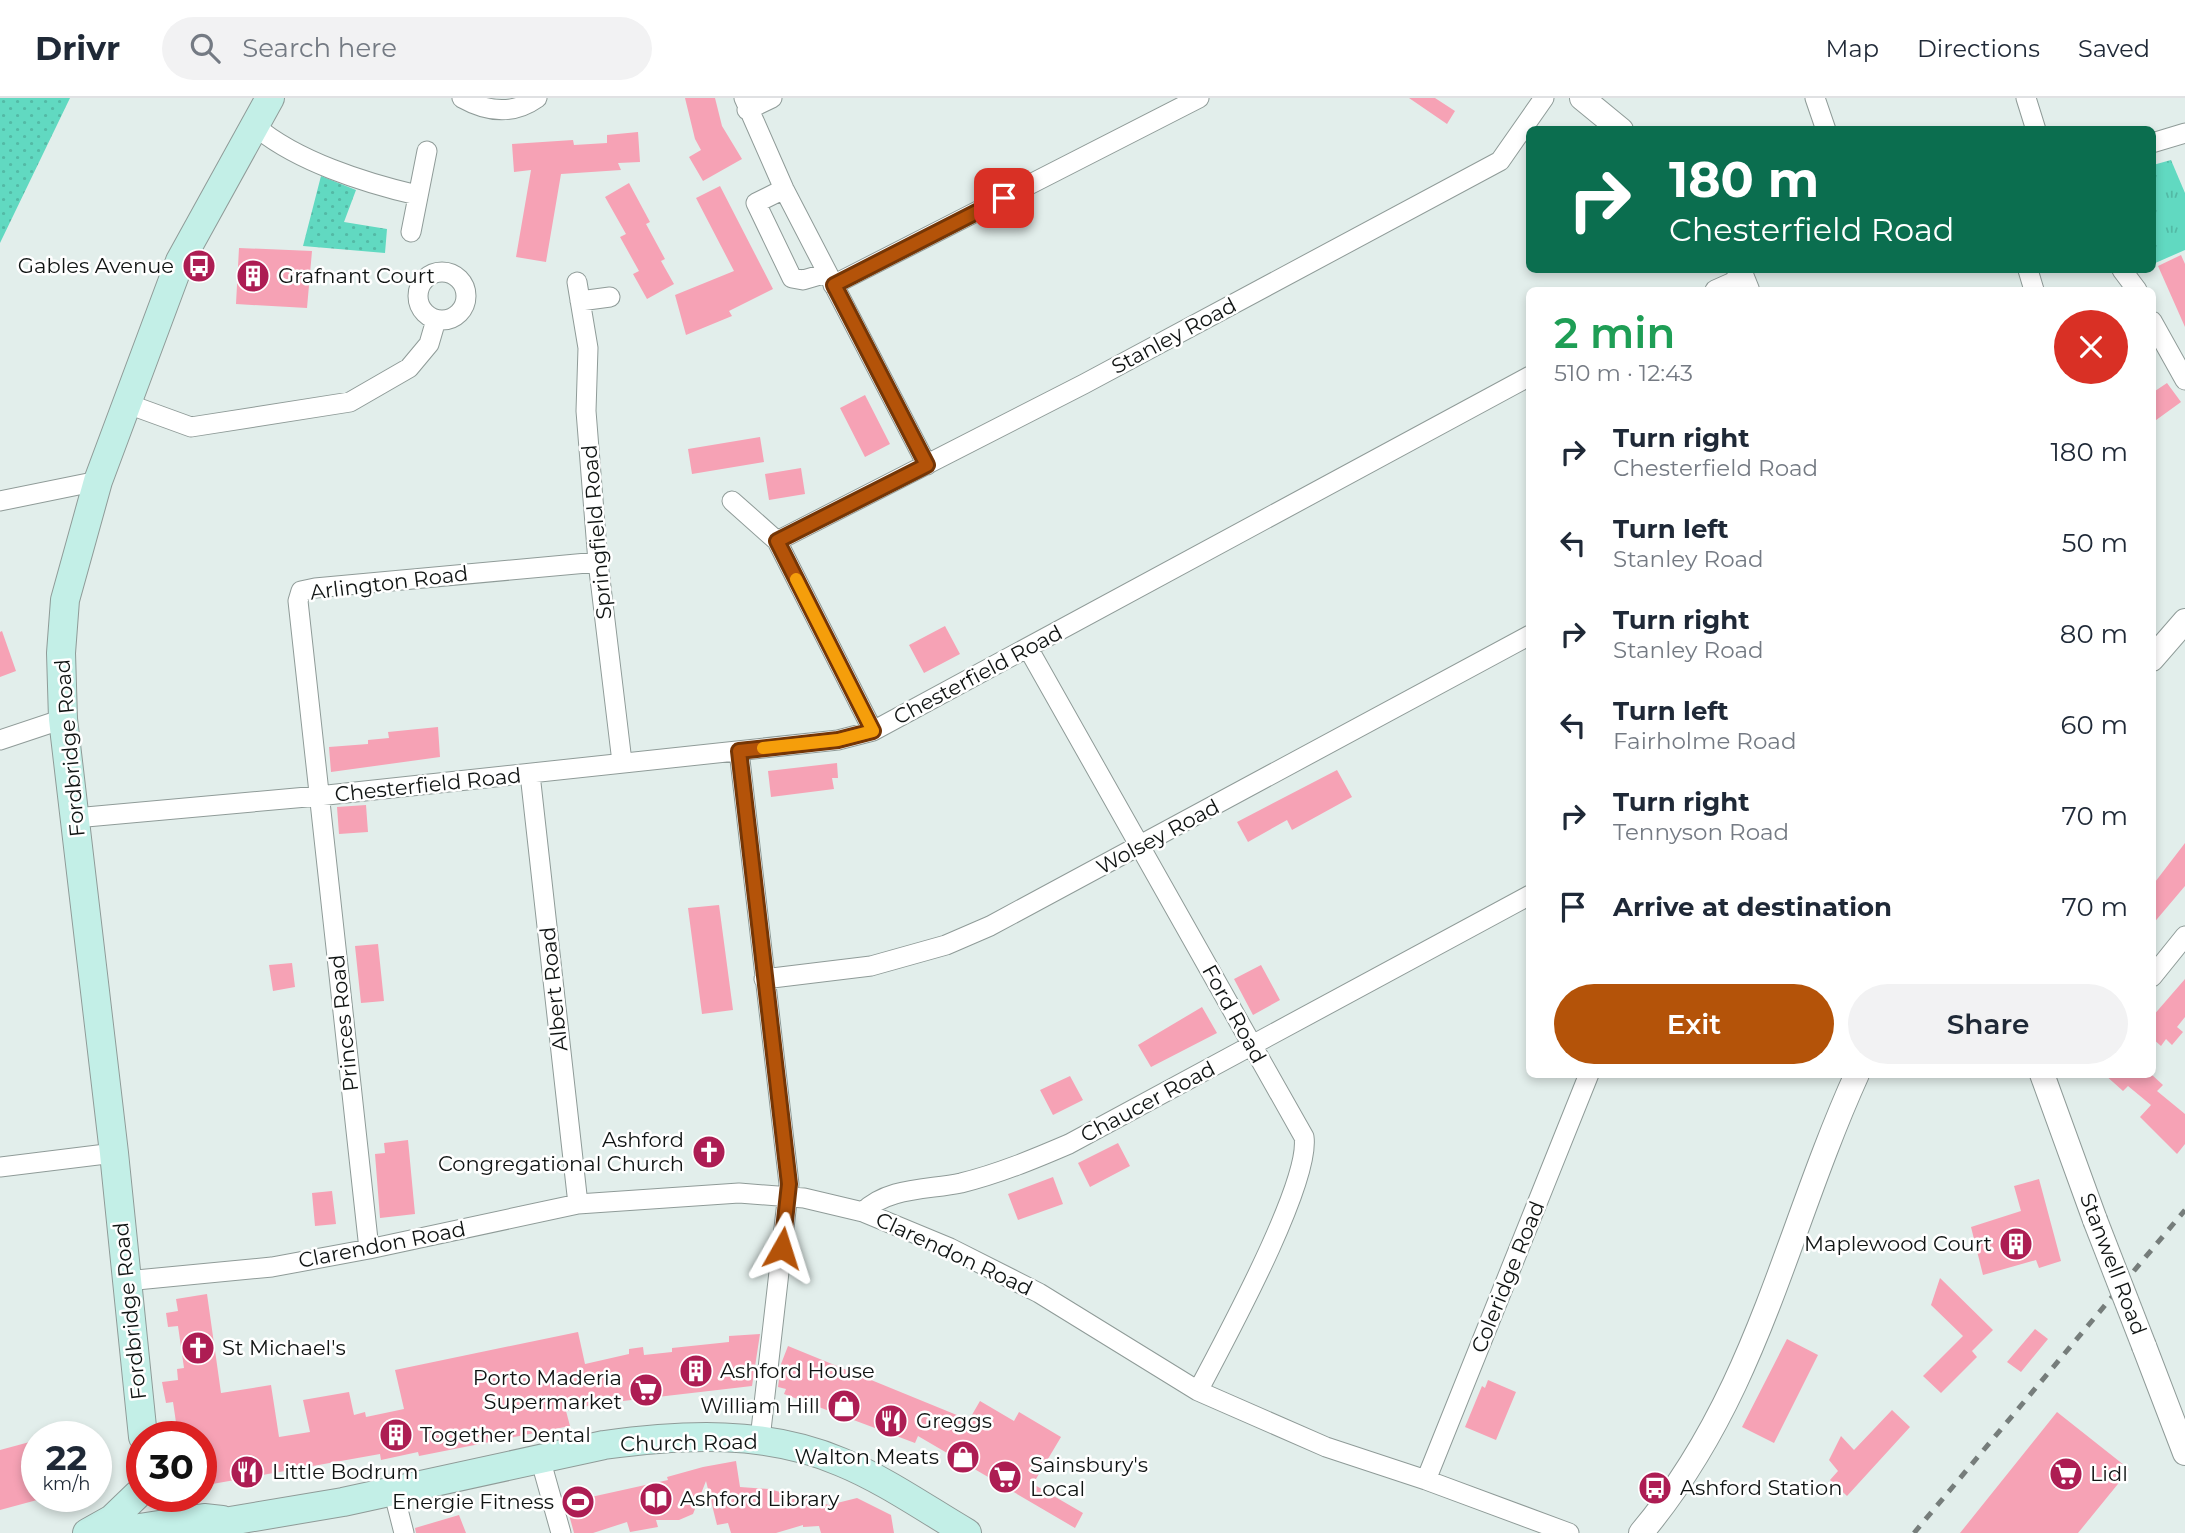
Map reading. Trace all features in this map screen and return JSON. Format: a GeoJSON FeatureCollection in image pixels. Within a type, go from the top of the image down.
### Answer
{"type":"FeatureCollection","features":[{"type":"Feature","properties":{"kind":"main road","name":"Fordbridge Road"},"geometry":{"type":"LineString","coordinates":[[141,1421],[114,1153],[63,719],[61,653],[65,600],[98,481],[180,261],[270,98]]}},
{"type":"Feature","properties":{"kind":"main road","name":"Church Road"},"geometry":{"type":"LineString","coordinates":[[200,1533],[230,1521],[540,1458],[648,1439],[760,1438],[806,1449],[855,1468],[967,1533]]}},
{"type":"Feature","properties":{"kind":"main road"},"geometry":{"type":"LineString","coordinates":[[87,1533],[112,1519],[133,1512]]}},
{"type":"Feature","properties":{"kind":"main road"},"geometry":{"type":"LineString","coordinates":[[107,1533],[142,1530],[153,1512]]}},
{"type":"Feature","properties":{"kind":"main road","name":"Church Road"},"geometry":{"type":"LineString","coordinates":[[184,1512],[230,1521]]}},
{"type":"Feature","properties":{"kind":"street"},"geometry":{"type":"LineString","coordinates":[[462,98],[482,109],[506,111],[537,98]]}},
{"type":"Feature","properties":{"kind":"street"},"geometry":{"type":"LineString","coordinates":[[772,98],[745,104],[784,189],[927,465]]}},
{"type":"Feature","properties":{"kind":"street"},"geometry":{"type":"LineString","coordinates":[[784,189],[756,203],[792,278],[830,279],[1199,98]]}},
{"type":"Feature","properties":{"kind":"street","name":"Stanley Road"},"geometry":{"type":"LineString","coordinates":[[777,541],[927,465],[1500,161],[1544,98]]}},
{"type":"Feature","properties":{"kind":"street"},"geometry":{"type":"LineString","coordinates":[[1583,98],[1616,126]]}},
{"type":"Feature","properties":{"kind":"street"},"geometry":{"type":"LineString","coordinates":[[1815,98],[1825,126]]}},
{"type":"Feature","properties":{"kind":"street"},"geometry":{"type":"LineString","coordinates":[[2026,98],[2035,126]]}},
{"type":"Feature","properties":{"kind":"street"},"geometry":{"type":"LineString","coordinates":[[255,126],[296,152],[377,186],[417,195]]}},
{"type":"Feature","properties":{"kind":"street"},"geometry":{"type":"LineString","coordinates":[[2156,142],[2185,133]]}},
{"type":"Feature","properties":{"kind":"street"},"geometry":{"type":"LineString","coordinates":[[411,232],[427,151]]}},
{"type":"Feature","properties":{"kind":"street"},"geometry":{"type":"LineString","coordinates":[[1723,287],[1743,279]]}},
{"type":"Feature","properties":{"kind":"street","name":"Springfield Road"},"geometry":{"type":"LineString","coordinates":[[610,297],[579,292],[588,348],[586,411],[598,562],[622,762]]}},
{"type":"Feature","properties":{"kind":"street"},"geometry":{"type":"LineString","coordinates":[[125,403],[191,427],[207,427],[350,402],[409,368],[429,344],[436,320]]}},
{"type":"Feature","properties":{"kind":"street"},"geometry":{"type":"LineString","coordinates":[[2160,355],[2185,380]]}},
{"type":"Feature","properties":{"kind":"street","name":"Chesterfield Road"},"geometry":{"type":"LineString","coordinates":[[75,818],[530,774],[838,740],[873,731],[1526,378]]}},
{"type":"Feature","properties":{"kind":"street"},"geometry":{"type":"LineString","coordinates":[[0,501],[98,481]]}},
{"type":"Feature","properties":{"kind":"street"},"geometry":{"type":"LineString","coordinates":[[733,501],[777,541],[873,731]]}},
{"type":"Feature","properties":{"kind":"street","name":"Arlington Road"},"geometry":{"type":"LineString","coordinates":[[318,796],[298,601],[301,592],[598,562]]}},
{"type":"Feature","properties":{"kind":"street"},"geometry":{"type":"LineString","coordinates":[[2156,654],[2185,621]]}},
{"type":"Feature","properties":{"kind":"street","name":"Wolsey Road"},"geometry":{"type":"LineString","coordinates":[[764,979],[871,966],[946,945],[990,926],[1526,637]]}},
{"type":"Feature","properties":{"kind":"street","name":"Ford Road"},"geometry":{"type":"LineString","coordinates":[[1028,648],[1304,1137],[1306,1151],[1299,1178],[1238,1316],[1198,1391]]}},
{"type":"Feature","properties":{"kind":"street"},"geometry":{"type":"LineString","coordinates":[[0,740],[63,719]]}},
{"type":"Feature","properties":{"kind":"street"},"geometry":{"type":"LineString","coordinates":[[739,751],[788,1196],[760,1438]]}},
{"type":"Feature","properties":{"kind":"street","name":"Albert Road"},"geometry":{"type":"LineString","coordinates":[[530,774],[578,1204]]}},
{"type":"Feature","properties":{"kind":"street","name":"Princes Road"},"geometry":{"type":"LineString","coordinates":[[318,796],[369,1249]]}},
{"type":"Feature","properties":{"kind":"street","name":"Chaucer Road"},"geometry":{"type":"LineString","coordinates":[[863,1212],[876,1199],[960,1183],[1017,1166],[1069,1144],[1526,897]]}},
{"type":"Feature","properties":{"kind":"street"},"geometry":{"type":"LineString","coordinates":[[2156,972],[2185,936]]}},
{"type":"Feature","properties":{"kind":"street","name":"Coleridge Road"},"geometry":{"type":"LineString","coordinates":[[1426,1480],[1587,1078]]}},
{"type":"Feature","properties":{"kind":"street"},"geometry":{"type":"LineString","coordinates":[[1641,1533],[1674,1492],[1712,1430],[1755,1345],[1838,1117],[1855,1078]]}},
{"type":"Feature","properties":{"kind":"street","name":"Stanwell Road"},"geometry":{"type":"LineString","coordinates":[[2043,1078],[2185,1453]]}},
{"type":"Feature","properties":{"kind":"street"},"geometry":{"type":"LineString","coordinates":[[0,1167],[114,1153]]}},
{"type":"Feature","properties":{"kind":"street","name":"Clarendon Road"},"geometry":{"type":"LineString","coordinates":[[126,1281],[272,1267],[578,1204],[739,1193],[788,1196],[863,1212],[950,1248],[1039,1293],[1198,1391],[1326,1447],[1426,1480],[1569,1533]]}},
{"type":"Feature","properties":{"kind":"street"},"geometry":{"type":"LineString","coordinates":[[540,1458],[561,1533]]}},
{"type":"Feature","properties":{"kind":"street"},"geometry":{"type":"LineString","coordinates":[[393,1490],[404,1533]]}},
{"type":"Feature","properties":{"kind":"green space"},"geometry":{"type":"Polygon","coordinates":[[[0,98],[70,98],[0,243],[0,98]]]}},
{"type":"Feature","properties":{"kind":"green space"},"geometry":{"type":"Polygon","coordinates":[[[2171,160],[2185,193],[2185,250],[2156,263],[2156,164],[2171,160]]]}},
{"type":"Feature","properties":{"kind":"green space"},"geometry":{"type":"Polygon","coordinates":[[[321,176],[356,190],[344,222],[387,229],[385,253],[303,246],[321,176]]]}},
{"type":"Feature","properties":{"kind":"building"},"geometry":{"type":"Polygon","coordinates":[[[685,98],[715,98],[722,126],[742,159],[703,181],[689,157],[701,150],[695,139],[685,98]]]}},
{"type":"Feature","properties":{"kind":"building"},"geometry":{"type":"Polygon","coordinates":[[[1409,98],[1435,98],[1455,111],[1447,124],[1409,98]]]}},
{"type":"Feature","properties":{"kind":"building"},"geometry":{"type":"Polygon","coordinates":[[[638,132],[640,162],[618,163],[621,170],[561,174],[546,262],[516,257],[531,170],[514,172],[512,144],[573,140],[574,145],[607,143],[607,135],[638,132]]]}},
{"type":"Feature","properties":{"kind":"building"},"geometry":{"type":"Polygon","coordinates":[[[629,183],[650,222],[646,224],[665,259],[661,261],[674,284],[647,299],[633,274],[639,271],[620,237],[626,234],[605,197],[629,183]]]}},
{"type":"Feature","properties":{"kind":"building"},"geometry":{"type":"Polygon","coordinates":[[[720,186],[773,289],[729,311],[732,316],[686,335],[675,295],[734,271],[696,198],[720,186]]]}},
{"type":"Feature","properties":{"kind":"building"},"geometry":{"type":"Polygon","coordinates":[[[239,248],[312,251],[307,308],[236,304],[239,248]]]}},
{"type":"Feature","properties":{"kind":"building"},"geometry":{"type":"Polygon","coordinates":[[[2181,255],[2185,264],[2185,327],[2158,266],[2181,255]]]}},
{"type":"Feature","properties":{"kind":"building"},"geometry":{"type":"Polygon","coordinates":[[[2167,383],[2181,402],[2156,420],[2156,390],[2167,383]]]}},
{"type":"Feature","properties":{"kind":"building"},"geometry":{"type":"Polygon","coordinates":[[[865,395],[890,444],[865,457],[840,408],[865,395]]]}},
{"type":"Feature","properties":{"kind":"building"},"geometry":{"type":"Polygon","coordinates":[[[760,437],[764,462],[692,474],[688,449],[760,437]]]}},
{"type":"Feature","properties":{"kind":"building"},"geometry":{"type":"Polygon","coordinates":[[[801,468],[805,494],[769,500],[765,474],[801,468]]]}},
{"type":"Feature","properties":{"kind":"building"},"geometry":{"type":"Polygon","coordinates":[[[945,626],[960,654],[924,673],[909,645],[945,626]]]}},
{"type":"Feature","properties":{"kind":"building"},"geometry":{"type":"Polygon","coordinates":[[[2,631],[16,671],[0,677],[0,632],[2,631]]]}},
{"type":"Feature","properties":{"kind":"building"},"geometry":{"type":"Polygon","coordinates":[[[438,727],[440,757],[331,772],[329,747],[368,744],[368,740],[389,738],[388,732],[438,727]]]}},
{"type":"Feature","properties":{"kind":"building"},"geometry":{"type":"Polygon","coordinates":[[[837,763],[838,778],[832,778],[834,789],[771,797],[768,771],[837,763]]]}},
{"type":"Feature","properties":{"kind":"building"},"geometry":{"type":"Polygon","coordinates":[[[1337,770],[1352,797],[1292,830],[1287,820],[1248,842],[1237,822],[1337,770]]]}},
{"type":"Feature","properties":{"kind":"building"},"geometry":{"type":"Polygon","coordinates":[[[366,805],[368,832],[339,834],[337,807],[366,805]]]}},
{"type":"Feature","properties":{"kind":"building"},"geometry":{"type":"Polygon","coordinates":[[[2185,843],[2185,886],[2156,920],[2156,881],[2185,843]]]}},
{"type":"Feature","properties":{"kind":"building"},"geometry":{"type":"Polygon","coordinates":[[[719,905],[733,1010],[702,1014],[688,908],[719,905]]]}},
{"type":"Feature","properties":{"kind":"building"},"geometry":{"type":"Polygon","coordinates":[[[378,944],[384,1001],[361,1003],[355,946],[378,944]]]}},
{"type":"Feature","properties":{"kind":"building"},"geometry":{"type":"Polygon","coordinates":[[[292,963],[295,987],[273,991],[269,965],[292,963]]]}},
{"type":"Feature","properties":{"kind":"building"},"geometry":{"type":"Polygon","coordinates":[[[1261,965],[1280,1000],[1253,1015],[1234,979],[1261,965]]]}},
{"type":"Feature","properties":{"kind":"building"},"geometry":{"type":"Polygon","coordinates":[[[2185,979],[2185,1017],[2177,1027],[2183,1032],[2172,1045],[2166,1039],[2161,1046],[2156,1042],[2156,1012],[2185,979]]]}},
{"type":"Feature","properties":{"kind":"building"},"geometry":{"type":"Polygon","coordinates":[[[1202,1007],[1217,1033],[1151,1067],[1138,1045],[1202,1007]]]}},
{"type":"Feature","properties":{"kind":"building"},"geometry":{"type":"Polygon","coordinates":[[[1070,1076],[1083,1100],[1053,1115],[1040,1090],[1070,1076]]]}},
{"type":"Feature","properties":{"kind":"building"},"geometry":{"type":"Polygon","coordinates":[[[2108,1078],[2155,1078],[2163,1085],[2157,1091],[2185,1114],[2185,1144],[2177,1154],[2140,1117],[2151,1105],[2128,1086],[2123,1091],[2108,1078]]]}},
{"type":"Feature","properties":{"kind":"building"},"geometry":{"type":"Polygon","coordinates":[[[408,1140],[415,1214],[380,1218],[375,1154],[385,1153],[384,1143],[408,1140]]]}},
{"type":"Feature","properties":{"kind":"building"},"geometry":{"type":"Polygon","coordinates":[[[1118,1143],[1130,1166],[1090,1187],[1078,1163],[1118,1143]]]}},
{"type":"Feature","properties":{"kind":"building"},"geometry":{"type":"Polygon","coordinates":[[[1053,1177],[1063,1204],[1018,1220],[1008,1194],[1053,1177]]]}},
{"type":"Feature","properties":{"kind":"building","name":"Maplewood Court"},"geometry":{"type":"Polygon","coordinates":[[[2039,1179],[2061,1261],[2039,1268],[2036,1260],[1983,1275],[1971,1227],[2021,1211],[2014,1186],[2039,1179]]]}},
{"type":"Feature","properties":{"kind":"building"},"geometry":{"type":"Polygon","coordinates":[[[332,1191],[336,1224],[315,1226],[312,1193],[332,1191]]]}},
{"type":"Feature","properties":{"kind":"building"},"geometry":{"type":"Polygon","coordinates":[[[1940,1278],[1993,1330],[1972,1351],[1977,1357],[1941,1393],[1923,1376],[1963,1336],[1931,1305],[1940,1278]]]}},
{"type":"Feature","properties":{"kind":"building"},"geometry":{"type":"Polygon","coordinates":[[[207,1294],[221,1393],[271,1385],[279,1437],[310,1432],[303,1400],[349,1392],[354,1415],[365,1412],[366,1417],[404,1409],[395,1370],[578,1332],[585,1364],[629,1354],[629,1349],[643,1347],[644,1355],[672,1352],[672,1348],[729,1342],[729,1336],[760,1334],[752,1386],[597,1404],[566,1411],[570,1426],[419,1456],[418,1452],[381,1460],[380,1454],[217,1483],[217,1421],[176,1421],[173,1402],[166,1403],[162,1382],[178,1380],[177,1369],[184,1368],[178,1326],[168,1327],[166,1313],[178,1311],[176,1299],[207,1294]]]}},
{"type":"Feature","properties":{"kind":"building"},"geometry":{"type":"Polygon","coordinates":[[[2035,1329],[2048,1339],[2021,1372],[2007,1362],[2035,1329]]]}},
{"type":"Feature","properties":{"kind":"building"},"geometry":{"type":"Polygon","coordinates":[[[1787,1339],[1818,1355],[1774,1443],[1742,1427],[1787,1339]]]}},
{"type":"Feature","properties":{"kind":"building"},"geometry":{"type":"Polygon","coordinates":[[[788,1346],[969,1420],[980,1401],[1014,1421],[1019,1412],[1061,1437],[1033,1484],[1083,1513],[1075,1528],[918,1436],[915,1443],[784,1394],[786,1389],[778,1387],[781,1364],[788,1346]]]}},
{"type":"Feature","properties":{"kind":"building"},"geometry":{"type":"Polygon","coordinates":[[[1488,1380],[1516,1392],[1496,1440],[1465,1427],[1482,1386],[1485,1388],[1488,1380]]]}},
{"type":"Feature","properties":{"kind":"building"},"geometry":{"type":"Polygon","coordinates":[[[1892,1410],[1910,1427],[1847,1496],[1830,1480],[1838,1471],[1829,1460],[1841,1436],[1854,1450],[1892,1410]]]}},
{"type":"Feature","properties":{"kind":"building","name":"Lidl"},"geometry":{"type":"Polygon","coordinates":[[[2057,1412],[2129,1469],[2122,1479],[2078,1533],[1960,1533],[2057,1412]]]}},
{"type":"Feature","properties":{"kind":"building"},"geometry":{"type":"Polygon","coordinates":[[[21,1444],[21,1504],[0,1510],[0,1450],[21,1444]]]}},
{"type":"Feature","properties":{"kind":"building"},"geometry":{"type":"Polygon","coordinates":[[[736,1461],[740,1487],[769,1489],[829,1505],[857,1498],[891,1515],[894,1533],[821,1533],[819,1526],[803,1525],[776,1533],[731,1533],[728,1523],[717,1525],[706,1481],[693,1514],[679,1520],[656,1520],[658,1527],[630,1532],[627,1522],[593,1533],[574,1533],[564,1496],[589,1489],[591,1497],[668,1480],[667,1477],[703,1467],[736,1461]]]}},
{"type":"Feature","properties":{"kind":"building"},"geometry":{"type":"Polygon","coordinates":[[[459,1515],[466,1533],[416,1533],[415,1528],[459,1515]]]}},
{"type":"Feature","properties":{"kind":"railway"},"geometry":{"type":"LineString","coordinates":[[1914,1533],[2185,1210]]}},
{"type":"Feature","properties":{"kind":"slow traffic"},"geometry":{"type":"LineString","coordinates":[[763,748],[838,740],[873,731],[796,579]]}},
{"type":"Feature","properties":{"kind":"place","name":"Gables Avenue"},"geometry":{"type":"Point","coordinates":[199,266]}},
{"type":"Feature","properties":{"kind":"place","name":"Grafnant Court"},"geometry":{"type":"Point","coordinates":[253,276]}},
{"type":"Feature","properties":{"kind":"place","name":"Ashford Congregational Church"},"geometry":{"type":"Point","coordinates":[709,1152]}},
{"type":"Feature","properties":{"kind":"place","name":"Maplewood Court"},"geometry":{"type":"Point","coordinates":[2016,1244]}},
{"type":"Feature","properties":{"kind":"place","name":"St Michael's"},"geometry":{"type":"Point","coordinates":[198,1348]}},
{"type":"Feature","properties":{"kind":"place","name":"Ashford House"},"geometry":{"type":"Point","coordinates":[696,1371]}},
{"type":"Feature","properties":{"kind":"place","name":"Porto Maderia Supermarket"},"geometry":{"type":"Point","coordinates":[646,1390]}},
{"type":"Feature","properties":{"kind":"place","name":"William Hill"},"geometry":{"type":"Point","coordinates":[844,1406]}},
{"type":"Feature","properties":{"kind":"place","name":"Greggs"},"geometry":{"type":"Point","coordinates":[891,1421]}},
{"type":"Feature","properties":{"kind":"place","name":"Together Dental"},"geometry":{"type":"Point","coordinates":[396,1435]}},
{"type":"Feature","properties":{"kind":"place","name":"Walton Meats"},"geometry":{"type":"Point","coordinates":[963,1457]}},
{"type":"Feature","properties":{"kind":"place","name":"Little Bodrum"},"geometry":{"type":"Point","coordinates":[247,1472]}},
{"type":"Feature","properties":{"kind":"place","name":"Lidl"},"geometry":{"type":"Point","coordinates":[2066,1474]}},
{"type":"Feature","properties":{"kind":"place","name":"Sainsbury's Local"},"geometry":{"type":"Point","coordinates":[1005,1477]}},
{"type":"Feature","properties":{"kind":"place","name":"Ashford Station"},"geometry":{"type":"Point","coordinates":[1655,1488]}},
{"type":"Feature","properties":{"kind":"place","name":"Ashford Library"},"geometry":{"type":"Point","coordinates":[656,1499]}},
{"type":"Feature","properties":{"kind":"place","name":"Energie Fitness"},"geometry":{"type":"Point","coordinates":[578,1502]}},
{"type":"Feature","properties":{"kind":"route"},"geometry":{"type":"LineString","coordinates":[[782,1248],[789,1184],[739,751],[838,740],[873,731],[777,541],[927,465],[834,285],[1004,198]]}}]}
